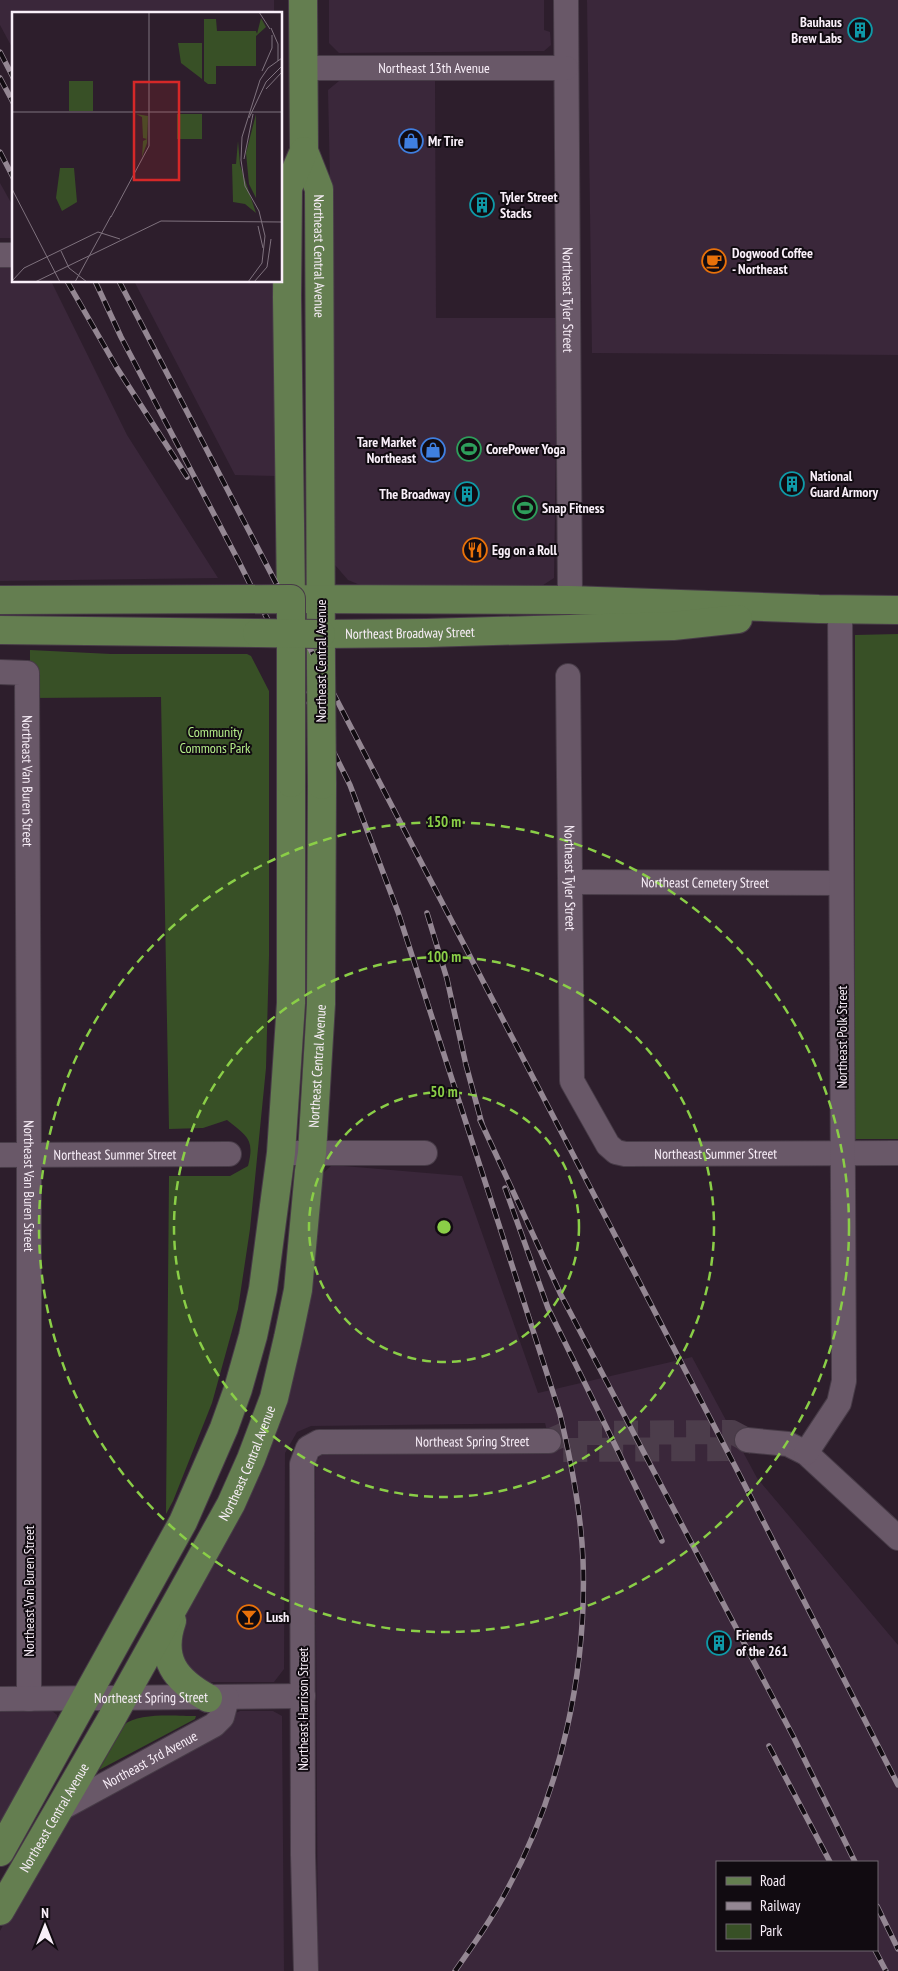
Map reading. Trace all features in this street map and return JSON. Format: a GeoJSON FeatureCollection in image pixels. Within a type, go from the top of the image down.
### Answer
{"type":"FeatureCollection","features":[{"type":"Feature","properties":{"kind":"main road","name":"Northeast Central Avenue"},"geometry":{"type":"LineString","coordinates":[[0,1911],[123,1699],[231,1504],[251,1459],[274,1398],[298,1290],[308,1170],[312,1153],[321,1004],[322,785],[319,189],[304,151],[303,0]]}},
{"type":"Feature","properties":{"kind":"main road","name":"Northeast Central Avenue"},"geometry":{"type":"LineString","coordinates":[[0,1852],[183,1522],[224,1428],[238,1389],[263,1290],[281,1153],[291,1003],[292,634],[287,297],[284,254],[288,188],[304,151]]}},
{"type":"Feature","properties":{"kind":"main road","name":"Northeast Broadway Street"},"geometry":{"type":"LineString","coordinates":[[0,600],[570,600],[898,610]]}},
{"type":"Feature","properties":{"kind":"main road","name":"Northeast Broadway Street"},"geometry":{"type":"LineString","coordinates":[[0,630],[292,634],[426,633],[673,626],[830,609]]}},
{"type":"Feature","properties":{"kind":"main road"},"geometry":{"type":"LineString","coordinates":[[180,1596],[168,1634],[168,1658],[179,1677],[188,1687],[217,1698]]}},
{"type":"Feature","properties":{"kind":"street","name":"Northeast Tyler Street"},"geometry":{"type":"LineString","coordinates":[[566,0],[570,600]]}},
{"type":"Feature","properties":{"kind":"street","name":"Northeast 13th Avenue"},"geometry":{"type":"LineString","coordinates":[[303,68],[566,68]]}},
{"type":"Feature","properties":{"kind":"street","name":"Northeast Polk Street"},"geometry":{"type":"LineString","coordinates":[[806,1453],[840,1403],[844,1381],[841,883],[830,609]]}},
{"type":"Feature","properties":{"kind":"street","name":"Northeast Van Buren Street"},"geometry":{"type":"LineString","coordinates":[[0,672],[27,673],[29,1699]]}},
{"type":"Feature","properties":{"kind":"street","name":"Northeast Tyler Street"},"geometry":{"type":"LineString","coordinates":[[568,676],[572,1081]]}},
{"type":"Feature","properties":{"kind":"street","name":"Northeast Cemetery Street"},"geometry":{"type":"LineString","coordinates":[[570,882],[841,883]]}},
{"type":"Feature","properties":{"kind":"street","name":"Northeast Summer Street"},"geometry":{"type":"LineString","coordinates":[[572,1081],[603,1138],[616,1152],[625,1154],[898,1153]]}},
{"type":"Feature","properties":{"kind":"street"},"geometry":{"type":"LineString","coordinates":[[281,1153],[425,1153]]}},
{"type":"Feature","properties":{"kind":"street","name":"Northeast Summer Street"},"geometry":{"type":"LineString","coordinates":[[0,1155],[230,1154]]}},
{"type":"Feature","properties":{"kind":"street"},"geometry":{"type":"LineString","coordinates":[[747,1440],[788,1444],[806,1453],[898,1538]]}},
{"type":"Feature","properties":{"kind":"street","name":"Northeast Spring Street"},"geometry":{"type":"LineString","coordinates":[[308,1448],[319,1442],[549,1441]]}},
{"type":"Feature","properties":{"kind":"street","name":"Northeast Harrison Street"},"geometry":{"type":"LineString","coordinates":[[306,1971],[302,1464],[308,1448]]}},
{"type":"Feature","properties":{"kind":"street","name":"Northeast Spring Street"},"geometry":{"type":"LineString","coordinates":[[0,1699],[303,1696]]}},
{"type":"Feature","properties":{"kind":"street","name":"Northeast 3rd Avenue"},"geometry":{"type":"LineString","coordinates":[[58,1810],[214,1726],[222,1717],[217,1698]]}},
{"type":"Feature","properties":{"kind":"shaded area"},"geometry":{"type":"Polygon","coordinates":[[[0,0],[274,0],[274,12],[12,12],[12,47],[0,25],[0,0]]]}},
{"type":"Feature","properties":{"kind":"shaded area"},"geometry":{"type":"Polygon","coordinates":[[[329,0],[544,0],[544,30],[550,32],[551,45],[544,51],[339,53],[329,43],[329,0]]]}},
{"type":"Feature","properties":{"kind":"shaded area"},"geometry":{"type":"Polygon","coordinates":[[[587,0],[898,0],[898,355],[592,353],[587,0]]]}},
{"type":"Feature","properties":{"kind":"shaded area"},"geometry":{"type":"Polygon","coordinates":[[[339,81],[435,81],[436,318],[558,318],[554,578],[540,587],[365,587],[348,580],[335,565],[333,553],[333,319],[328,90],[339,81]]]}},
{"type":"Feature","properties":{"kind":"shaded area"},"geometry":{"type":"Polygon","coordinates":[[[0,183],[12,204],[12,238],[0,238],[0,183]]]}},
{"type":"Feature","properties":{"kind":"shaded area"},"geometry":{"type":"Polygon","coordinates":[[[0,268],[12,268],[12,282],[51,282],[127,435],[218,578],[0,581],[0,268]]]}},
{"type":"Feature","properties":{"kind":"shaded area"},"geometry":{"type":"Polygon","coordinates":[[[135,282],[276,282],[277,476],[235,475],[135,282]]]}},
{"type":"Feature","properties":{"kind":"shaded area"},"geometry":{"type":"Polygon","coordinates":[[[332,1165],[462,1176],[538,1393],[692,1357],[757,1478],[898,1645],[898,1971],[318,1971],[315,1461],[322,1455],[552,1451],[545,1423],[311,1426],[297,1432],[285,1453],[284,1669],[274,1682],[201,1682],[174,1651],[174,1632],[248,1489],[320,1176],[332,1165]]]}},
{"type":"Feature","properties":{"kind":"shaded area"},"geometry":{"type":"Polygon","coordinates":[[[37,1706],[47,1707],[57,1715],[57,1727],[0,1829],[0,1711],[17,1711],[37,1706]]]}},
{"type":"Feature","properties":{"kind":"shaded area"},"geometry":{"type":"Polygon","coordinates":[[[240,1711],[273,1711],[282,1716],[284,1971],[0,1971],[0,1931],[60,1819],[226,1731],[236,1713],[240,1711]]]}},
{"type":"Feature","properties":{"kind":"green space"},"geometry":{"type":"Polygon","coordinates":[[[898,634],[898,1139],[855,1139],[855,635],[898,634]]]}},
{"type":"Feature","properties":{"kind":"green space","name":"Community Commons Park"},"geometry":{"type":"Polygon","coordinates":[[[30,650],[111,654],[247,654],[251,656],[269,691],[269,956],[266,1068],[250,1229],[238,1309],[212,1403],[166,1514],[169,1176],[230,1176],[248,1166],[250,1144],[244,1134],[227,1120],[203,1128],[169,1129],[161,697],[30,698],[30,650]]]}},
{"type":"Feature","properties":{"kind":"green space"},"geometry":{"type":"Polygon","coordinates":[[[148,1716],[196,1716],[195,1719],[99,1770],[124,1725],[130,1721],[148,1716]]]}},
{"type":"Feature","properties":{"kind":"tunnel"},"geometry":{"type":"LineString","coordinates":[[732,1432],[747,1440],[736,1449],[561,1450],[549,1441],[567,1433],[732,1432]]}},
{"type":"Feature","properties":{"kind":"railway"},"geometry":{"type":"LineString","coordinates":[[0,52],[12,75]]}},
{"type":"Feature","properties":{"kind":"railway"},"geometry":{"type":"LineString","coordinates":[[0,78],[12,100]]}},
{"type":"Feature","properties":{"kind":"railway"},"geometry":{"type":"LineString","coordinates":[[0,152],[12,175]]}},
{"type":"Feature","properties":{"kind":"railway"},"geometry":{"type":"LineString","coordinates":[[68,282],[117,368],[187,477]]}},
{"type":"Feature","properties":{"kind":"railway"},"geometry":{"type":"LineString","coordinates":[[95,282],[121,337],[238,560],[350,785],[398,912],[560,1414],[568,1450],[580,1523],[583,1560],[583,1602],[575,1687],[567,1729],[543,1811],[527,1850],[496,1909],[455,1971]]}},
{"type":"Feature","properties":{"kind":"railway"},"geometry":{"type":"LineString","coordinates":[[120,282],[736,1468],[898,1785]]}},
{"type":"Feature","properties":{"kind":"railway"},"geometry":{"type":"LineString","coordinates":[[427,913],[447,979],[466,1065],[482,1124]]}},
{"type":"Feature","properties":{"kind":"railway"},"geometry":{"type":"LineString","coordinates":[[480,1120],[561,1295],[793,1736],[855,1861]]}},
{"type":"Feature","properties":{"kind":"railway"},"geometry":{"type":"LineString","coordinates":[[505,1188],[548,1308],[662,1541]]}},
{"type":"Feature","properties":{"kind":"railway"},"geometry":{"type":"LineString","coordinates":[[769,1746],[829,1861]]}},
{"type":"Feature","properties":{"kind":"railway"},"geometry":{"type":"LineString","coordinates":[[878,1908],[898,1949]]}},
{"type":"Feature","properties":{"kind":"railway"},"geometry":{"type":"LineString","coordinates":[[876,1951],[886,1971]]}},
{"type":"Feature","properties":{"kind":"place","name":"Bauhaus Brew Labs"},"geometry":{"type":"Point","coordinates":[860,30]}},
{"type":"Feature","properties":{"kind":"place","name":"Mr Tire"},"geometry":{"type":"Point","coordinates":[411,141]}},
{"type":"Feature","properties":{"kind":"place","name":"Tyler Street Stacks"},"geometry":{"type":"Point","coordinates":[482,205]}},
{"type":"Feature","properties":{"kind":"place","name":"Dogwood Coffee - Northeast"},"geometry":{"type":"Point","coordinates":[714,261]}},
{"type":"Feature","properties":{"kind":"place","name":"CorePower Yoga"},"geometry":{"type":"Point","coordinates":[469,449]}},
{"type":"Feature","properties":{"kind":"place","name":"Tare Market Northeast"},"geometry":{"type":"Point","coordinates":[433,450]}},
{"type":"Feature","properties":{"kind":"place","name":"National Guard Armory"},"geometry":{"type":"Point","coordinates":[792,484]}},
{"type":"Feature","properties":{"kind":"place","name":"The Broadway"},"geometry":{"type":"Point","coordinates":[467,494]}},
{"type":"Feature","properties":{"kind":"place","name":"Snap Fitness"},"geometry":{"type":"Point","coordinates":[525,508]}},
{"type":"Feature","properties":{"kind":"place","name":"Egg on a Roll"},"geometry":{"type":"Point","coordinates":[475,550]}},
{"type":"Feature","properties":{"kind":"place","name":"Lush"},"geometry":{"type":"Point","coordinates":[249,1617]}},
{"type":"Feature","properties":{"kind":"place","name":"Friends of the 261"},"geometry":{"type":"Point","coordinates":[719,1643]}}]}
